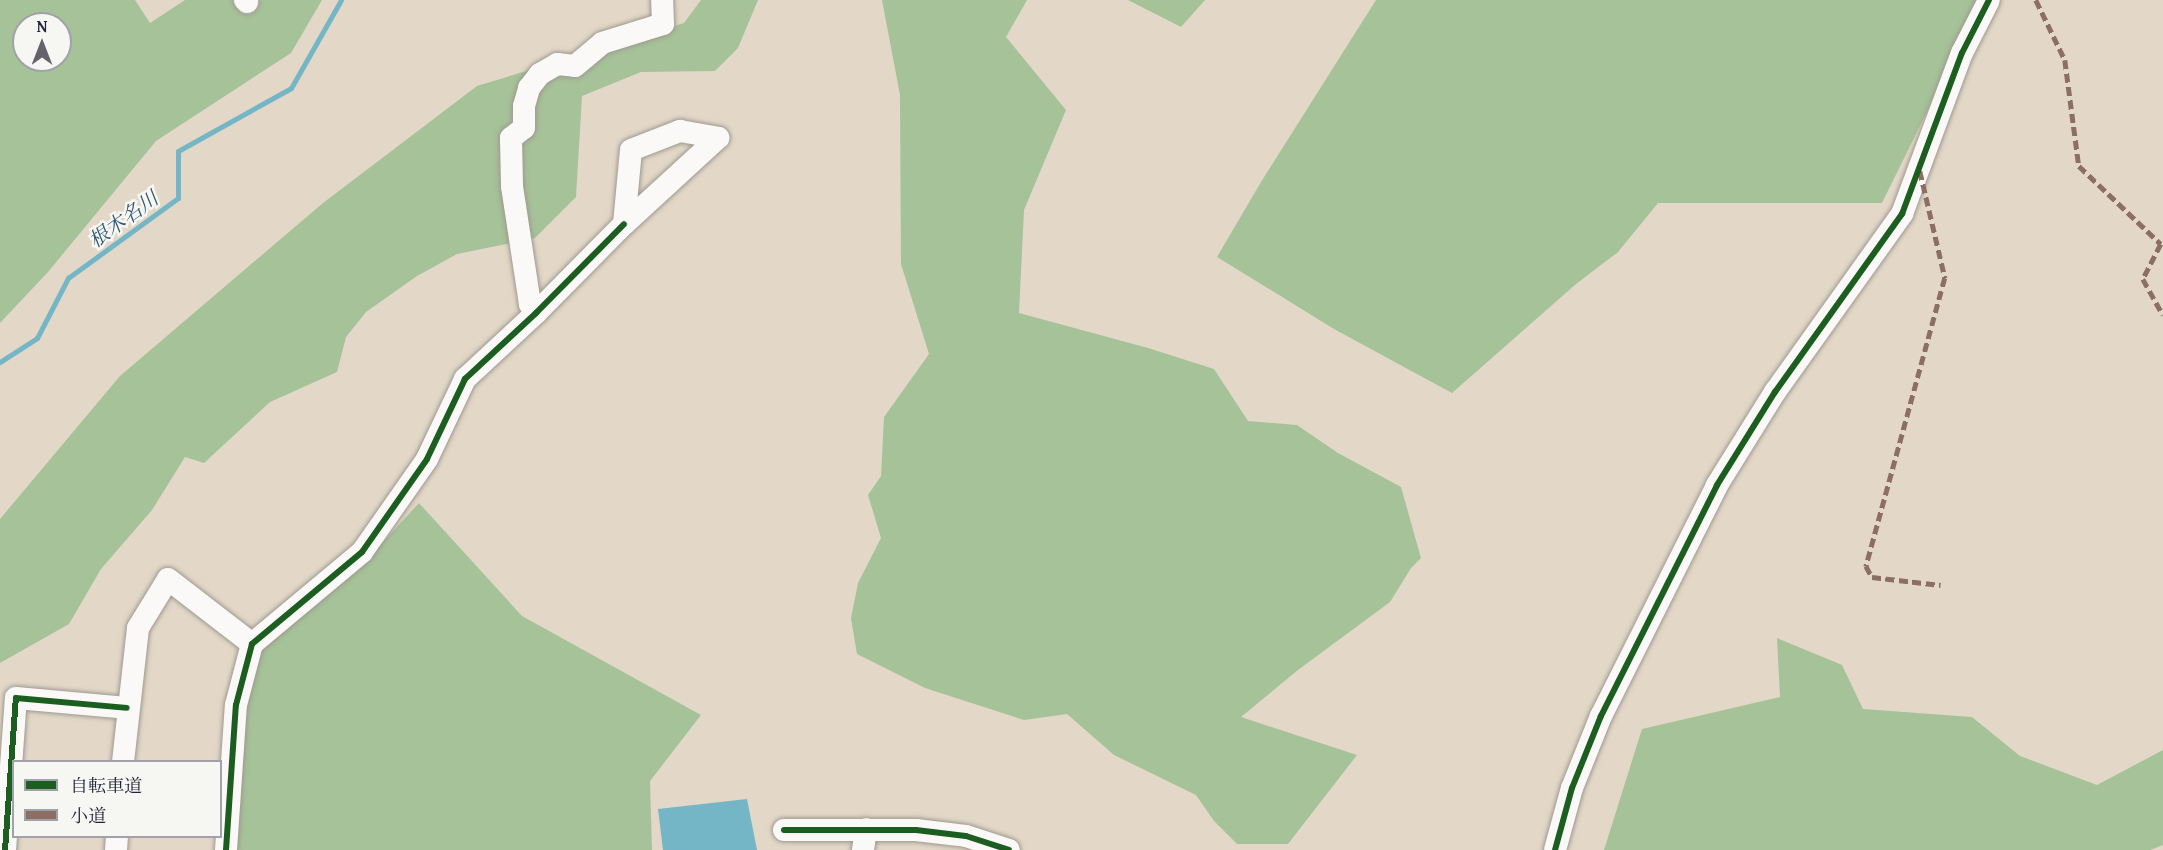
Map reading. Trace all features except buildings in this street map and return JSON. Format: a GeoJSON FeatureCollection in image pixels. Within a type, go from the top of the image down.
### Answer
{"type":"FeatureCollection","features":[{"type":"Feature","properties":{"kind":"street"},"geometry":{"type":"LineString","coordinates":[[536,313],[531,304],[512,186],[511,138],[524,129],[524,106],[529,88],[540,74],[557,64],[575,66],[602,43],[663,24],[662,0]]}},
{"type":"Feature","properties":{"kind":"street"},"geometry":{"type":"LineString","coordinates":[[1555,850],[1572,788],[1601,716],[1717,484],[1775,392],[1902,214],[1962,53],[1989,0]]}},
{"type":"Feature","properties":{"kind":"street"},"geometry":{"type":"LineString","coordinates":[[226,850],[236,705],[252,644],[362,552],[427,459],[465,379],[536,313],[624,224],[718,138],[680,131],[631,150],[624,224]]}},
{"type":"Feature","properties":{"kind":"street"},"geometry":{"type":"LineString","coordinates":[[123,760],[127,708],[138,628],[168,579],[252,644]]}},
{"type":"Feature","properties":{"kind":"street"},"geometry":{"type":"LineString","coordinates":[[5,850],[16,698],[127,708]]}},
{"type":"Feature","properties":{"kind":"street"},"geometry":{"type":"LineString","coordinates":[[784,830],[865,839],[916,830],[964,843],[1009,850]]}},
{"type":"Feature","properties":{"kind":"green space"},"geometry":{"type":"Polygon","coordinates":[[[0,0],[135,0],[150,23],[185,0],[322,0],[291,53],[156,141],[48,272],[0,323],[0,0]]]}},
{"type":"Feature","properties":{"kind":"green space"},"geometry":{"type":"Polygon","coordinates":[[[701,0],[758,0],[738,48],[715,71],[641,72],[582,96],[576,197],[535,238],[457,254],[417,276],[366,312],[346,337],[337,372],[270,402],[204,463],[185,457],[152,510],[101,569],[69,624],[0,663],[0,519],[120,376],[323,203],[477,86],[684,23],[701,0]]]}},
{"type":"Feature","properties":{"kind":"green space"},"geometry":{"type":"Polygon","coordinates":[[[882,0],[1027,0],[1006,37],[1066,110],[1024,210],[1019,313],[1148,348],[1214,369],[1248,421],[1297,425],[1338,453],[1401,487],[1421,558],[1411,568],[1390,602],[1298,670],[1241,717],[1357,755],[1288,844],[1237,844],[1214,821],[1196,795],[1114,755],[1067,714],[1024,720],[925,688],[857,654],[851,618],[858,583],[881,538],[868,495],[881,476],[884,417],[929,354],[901,264],[900,95],[882,0]]]}},
{"type":"Feature","properties":{"kind":"green space"},"geometry":{"type":"Polygon","coordinates":[[[1128,0],[1205,0],[1181,27],[1128,0]]]}},
{"type":"Feature","properties":{"kind":"green space"},"geometry":{"type":"Polygon","coordinates":[[[1376,0],[1982,0],[1882,203],[1658,203],[1618,252],[1576,284],[1452,393],[1334,329],[1217,257],[1261,182],[1376,0]]]}},
{"type":"Feature","properties":{"kind":"green space"},"geometry":{"type":"Polygon","coordinates":[[[419,503],[522,616],[701,715],[650,781],[652,850],[233,850],[252,657],[370,556],[419,503]]]}},
{"type":"Feature","properties":{"kind":"green space"},"geometry":{"type":"Polygon","coordinates":[[[1777,638],[1842,665],[1863,709],[1972,717],[2020,756],[2097,785],[2163,750],[2163,845],[2150,850],[1604,850],[1642,729],[1780,697],[1777,638]]]}},
{"type":"Feature","properties":{"kind":"water"},"geometry":{"type":"Polygon","coordinates":[[[747,799],[757,850],[663,850],[658,809],[747,799]]]}},
{"type":"Feature","properties":{"kind":"waterway","name":"根木名川"},"geometry":{"type":"LineString","coordinates":[[0,362],[37,338],[68,278],[178,198],[178,151],[291,88],[341,0]]}},
{"type":"Feature","properties":{"kind":"marked path"},"geometry":{"type":"LineString","coordinates":[[2036,0],[2065,60],[2079,166],[2161,244],[2143,279],[2163,315]]}},
{"type":"Feature","properties":{"kind":"marked path"},"geometry":{"type":"LineString","coordinates":[[1920,171],[1945,278],[1866,566],[1872,577],[1941,585]]}},
{"type":"Feature","properties":{"kind":"cycle path"},"geometry":{"type":"LineString","coordinates":[[1555,850],[1572,788],[1601,716],[1717,485],[1775,392],[1902,214],[1962,53],[1989,0]]}},
{"type":"Feature","properties":{"kind":"cycle path"},"geometry":{"type":"LineString","coordinates":[[226,850],[236,705],[252,644],[362,552],[427,459],[465,379],[536,313],[624,224]]}},
{"type":"Feature","properties":{"kind":"cycle path"},"geometry":{"type":"LineString","coordinates":[[5,850],[16,698],[127,708]]}},
{"type":"Feature","properties":{"kind":"cycle path"},"geometry":{"type":"LineString","coordinates":[[784,830],[916,830],[966,836],[1009,850]]}}]}
